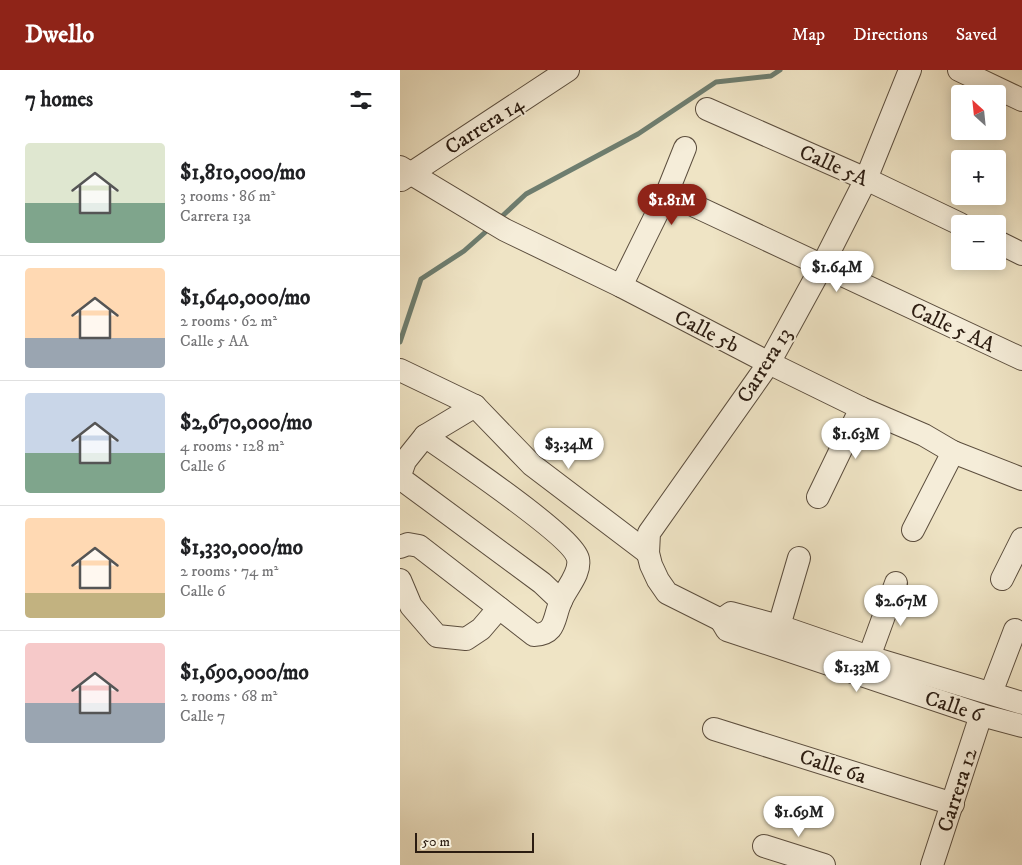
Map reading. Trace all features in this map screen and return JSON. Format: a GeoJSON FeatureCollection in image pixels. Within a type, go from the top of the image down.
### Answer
{"type":"FeatureCollection","features":[{"type":"Feature","properties":{"kind":"street","name":"Carrera 14"},"geometry":{"type":"LineString","coordinates":[[403,174],[568,70]]}},
{"type":"Feature","properties":{"kind":"street","name":"Carrera 13"},"geometry":{"type":"LineString","coordinates":[[721,620],[668,594],[658,580],[648,553],[649,533],[769,364],[822,266],[866,178],[910,70]]}},
{"type":"Feature","properties":{"kind":"street"},"geometry":{"type":"LineString","coordinates":[[959,70],[1022,100]]}},
{"type":"Feature","properties":{"kind":"street","name":"Calle 5A"},"geometry":{"type":"LineString","coordinates":[[707,109],[866,178],[951,220]]}},
{"type":"Feature","properties":{"kind":"street"},"geometry":{"type":"LineString","coordinates":[[621,286],[667,193],[685,148]]}},
{"type":"Feature","properties":{"kind":"street","name":"Calle 5b"},"geometry":{"type":"LineString","coordinates":[[403,174],[505,230],[621,286],[769,364],[861,408],[924,435],[952,452],[1022,479]]}},
{"type":"Feature","properties":{"kind":"street","name":"Calle 5 AA"},"geometry":{"type":"LineString","coordinates":[[667,193],[1022,360]]}},
{"type":"Feature","properties":{"kind":"street"},"geometry":{"type":"LineString","coordinates":[[1006,246],[1022,254]]}},
{"type":"Feature","properties":{"kind":"street"},"geometry":{"type":"LineString","coordinates":[[400,370],[475,406],[532,465],[648,553]]}},
{"type":"Feature","properties":{"kind":"street"},"geometry":{"type":"LineString","coordinates":[[475,406],[425,436],[405,461],[400,476],[542,583],[561,601]]}},
{"type":"Feature","properties":{"kind":"street"},"geometry":{"type":"LineString","coordinates":[[818,497],[861,408]]}},
{"type":"Feature","properties":{"kind":"street"},"geometry":{"type":"LineString","coordinates":[[400,547],[408,544],[419,546],[534,635],[543,635],[552,628],[561,601],[577,572],[578,561],[575,553],[540,519],[425,436]]}},
{"type":"Feature","properties":{"kind":"street"},"geometry":{"type":"LineString","coordinates":[[913,530],[952,452]]}},
{"type":"Feature","properties":{"kind":"street"},"geometry":{"type":"LineString","coordinates":[[1002,579],[1022,538]]}},
{"type":"Feature","properties":{"kind":"street"},"geometry":{"type":"LineString","coordinates":[[779,626],[799,558]]}},
{"type":"Feature","properties":{"kind":"street"},"geometry":{"type":"LineString","coordinates":[[400,580],[411,606],[437,636],[466,639],[481,629],[499,608]]}},
{"type":"Feature","properties":{"kind":"street"},"geometry":{"type":"LineString","coordinates":[[869,657],[896,584]]}},
{"type":"Feature","properties":{"kind":"street"},"geometry":{"type":"LineString","coordinates":[[721,620],[731,613],[779,626],[869,657],[1022,703]]}},
{"type":"Feature","properties":{"kind":"street","name":"Calle 6"},"geometry":{"type":"LineString","coordinates":[[721,620],[727,630],[981,715],[1022,726]]}},
{"type":"Feature","properties":{"kind":"street"},"geometry":{"type":"LineString","coordinates":[[991,693],[1016,630]]}},
{"type":"Feature","properties":{"kind":"street","name":"Carrera 12"},"geometry":{"type":"LineString","coordinates":[[932,865],[981,715]]}},
{"type":"Feature","properties":{"kind":"street","name":"Calle 6a"},"geometry":{"type":"LineString","coordinates":[[714,728],[953,804]]}},
{"type":"Feature","properties":{"kind":"street"},"geometry":{"type":"LineString","coordinates":[[764,846],[824,865]]}},
{"type":"Feature","properties":{"kind":"waterway"},"geometry":{"type":"LineString","coordinates":[[498,220],[526,194],[638,134],[716,82],[771,76],[780,70]]}},
{"type":"Feature","properties":{"kind":"waterway"},"geometry":{"type":"LineString","coordinates":[[400,342],[421,279],[464,251],[490,228]]}}]}
